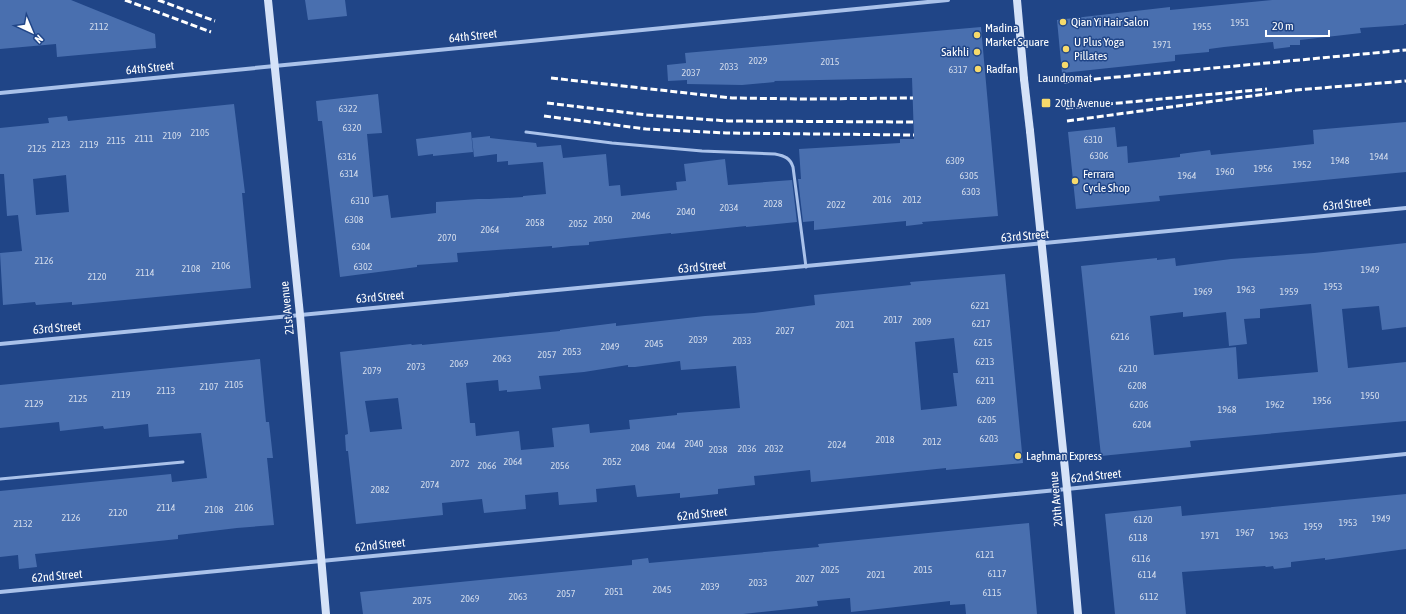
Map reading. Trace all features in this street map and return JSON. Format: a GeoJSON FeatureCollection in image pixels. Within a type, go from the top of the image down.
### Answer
{"type":"FeatureCollection","features":[{"type":"Feature","properties":{"kind":"street","name":"21st Avenue"},"geometry":{"type":"LineString","coordinates":[[268,0],[300,315],[326,614]]}},
{"type":"Feature","properties":{"kind":"street","name":"64th Street"},"geometry":{"type":"LineString","coordinates":[[0,93],[948,0]]}},
{"type":"Feature","properties":{"kind":"street","name":"20th Avenue"},"geometry":{"type":"LineString","coordinates":[[1017,0],[1067,489],[1078,614]]}},
{"type":"Feature","properties":{"kind":"street","name":"63rd Street"},"geometry":{"type":"LineString","coordinates":[[0,344],[1406,208]]}},
{"type":"Feature","properties":{"kind":"street","name":"62nd Street"},"geometry":{"type":"LineString","coordinates":[[0,592],[1067,489],[1406,454]]}},
{"type":"Feature","properties":{"kind":"lane"},"geometry":{"type":"LineString","coordinates":[[526,132],[612,143],[702,151],[775,154],[787,157],[794,167],[806,267]]}},
{"type":"Feature","properties":{"kind":"lane"},"geometry":{"type":"LineString","coordinates":[[0,478],[183,462]]}},
{"type":"Feature","properties":{"kind":"building"},"geometry":{"type":"Polygon","coordinates":[[[0,0],[71,0],[155,34],[156,48],[57,57],[56,44],[0,49],[0,0]]]}},
{"type":"Feature","properties":{"kind":"building"},"geometry":{"type":"Polygon","coordinates":[[[305,0],[345,0],[347,16],[308,20],[305,0]]]}},
{"type":"Feature","properties":{"kind":"building"},"geometry":{"type":"Polygon","coordinates":[[[1272,0],[1406,0],[1406,24],[1360,28],[1361,33],[1300,40],[1300,45],[1290,45],[1290,47],[1274,49],[1273,42],[1224,47],[1209,49],[1209,52],[1175,55],[1175,61],[1062,73],[1057,20],[1170,7],[1170,10],[1272,0]]]}},
{"type":"Feature","properties":{"kind":"building"},"geometry":{"type":"Polygon","coordinates":[[[981,27],[998,216],[922,222],[923,224],[906,226],[906,221],[814,230],[814,221],[803,222],[798,179],[801,179],[799,149],[900,143],[900,139],[914,139],[912,78],[774,81],[775,82],[742,85],[687,84],[687,80],[668,81],[667,65],[686,63],[685,53],[981,27]]]}},
{"type":"Feature","properties":{"kind":"building"},"geometry":{"type":"Polygon","coordinates":[[[378,94],[382,133],[367,134],[373,197],[388,195],[391,218],[436,213],[436,202],[523,197],[546,194],[543,162],[508,165],[508,161],[497,162],[497,154],[474,157],[472,138],[490,136],[490,138],[536,143],[537,147],[561,145],[563,158],[606,154],[609,186],[620,185],[621,196],[677,190],[676,182],[686,181],[684,164],[725,159],[728,185],[792,180],[797,222],[589,242],[589,245],[552,248],[552,246],[457,253],[458,262],[417,265],[417,267],[340,277],[322,121],[318,121],[316,101],[378,94]]]}},
{"type":"Feature","properties":{"kind":"building"},"geometry":{"type":"Polygon","coordinates":[[[234,104],[245,193],[242,193],[251,288],[72,305],[72,302],[36,305],[35,302],[3,305],[0,253],[22,251],[18,215],[7,216],[4,174],[0,174],[0,128],[49,123],[48,118],[67,116],[68,121],[234,104]],[[66,175],[33,179],[36,215],[69,212],[66,175]]]}},
{"type":"Feature","properties":{"kind":"building"},"geometry":{"type":"Polygon","coordinates":[[[1406,122],[1406,172],[1159,196],[1160,201],[1076,209],[1068,132],[1115,127],[1117,147],[1127,146],[1128,163],[1180,157],[1180,154],[1210,150],[1211,155],[1314,144],[1313,130],[1406,122]]]}},
{"type":"Feature","properties":{"kind":"building"},"geometry":{"type":"Polygon","coordinates":[[[471,132],[473,152],[418,156],[416,139],[471,132]]]}},
{"type":"Feature","properties":{"kind":"building"},"geometry":{"type":"Polygon","coordinates":[[[1406,243],[1406,327],[1382,330],[1379,306],[1342,309],[1348,368],[1406,362],[1406,421],[1190,441],[1191,447],[1101,456],[1081,266],[1157,258],[1157,260],[1175,258],[1176,266],[1231,259],[1314,253],[1406,243]],[[1311,304],[1260,309],[1260,318],[1244,319],[1247,344],[1229,346],[1226,312],[1183,317],[1183,312],[1150,316],[1154,355],[1236,347],[1238,379],[1318,372],[1311,304]]]}},
{"type":"Feature","properties":{"kind":"building"},"geometry":{"type":"Polygon","coordinates":[[[1005,274],[1023,463],[946,470],[946,468],[811,482],[810,470],[754,476],[755,485],[718,489],[718,494],[680,498],[680,493],[637,497],[635,485],[596,489],[597,502],[559,505],[558,492],[525,495],[526,509],[484,513],[482,499],[442,503],[443,515],[356,524],[348,451],[346,451],[345,435],[348,434],[340,352],[411,344],[422,345],[560,331],[616,323],[616,326],[705,316],[754,313],[815,305],[814,295],[911,285],[910,282],[1005,274]],[[954,338],[915,342],[921,410],[957,406],[953,373],[958,373],[954,338]],[[680,361],[628,367],[628,365],[584,372],[539,376],[541,389],[507,392],[507,390],[499,391],[498,380],[466,383],[470,423],[475,423],[476,436],[519,431],[521,450],[554,447],[552,428],[589,424],[590,433],[630,429],[629,420],[677,415],[677,413],[740,408],[736,366],[681,370],[680,361]],[[398,398],[365,401],[370,432],[402,429],[398,398]]]}},
{"type":"Feature","properties":{"kind":"building"},"geometry":{"type":"Polygon","coordinates":[[[260,359],[266,422],[269,422],[273,458],[267,458],[274,525],[178,535],[178,539],[35,554],[37,567],[19,569],[18,555],[0,557],[0,491],[171,474],[172,482],[207,478],[201,433],[149,437],[148,424],[104,429],[103,426],[60,431],[59,422],[0,428],[0,385],[260,359]]]}},
{"type":"Feature","properties":{"kind":"building"},"geometry":{"type":"Polygon","coordinates":[[[1406,494],[1406,549],[1325,560],[1325,558],[1291,562],[1291,567],[1274,569],[1273,566],[1265,566],[1182,572],[1186,614],[1115,614],[1105,514],[1181,506],[1182,516],[1406,494]]]}},
{"type":"Feature","properties":{"kind":"building"},"geometry":{"type":"Polygon","coordinates":[[[1029,523],[1037,614],[966,614],[965,604],[950,605],[950,601],[851,612],[850,598],[817,601],[818,606],[743,614],[363,614],[360,592],[632,565],[632,560],[648,558],[649,563],[819,547],[818,544],[1029,523]]]}},
{"type":"Feature","properties":{"kind":"railway"},"geometry":{"type":"LineString","coordinates":[[125,0],[211,32]]}},
{"type":"Feature","properties":{"kind":"railway"},"geometry":{"type":"LineString","coordinates":[[158,0],[215,21]]}},
{"type":"Feature","properties":{"kind":"railway"},"geometry":{"type":"LineString","coordinates":[[1064,82],[1406,50]]}},
{"type":"Feature","properties":{"kind":"railway"},"geometry":{"type":"LineString","coordinates":[[551,78],[732,98],[913,98]]}},
{"type":"Feature","properties":{"kind":"railway"},"geometry":{"type":"LineString","coordinates":[[1067,121],[1296,90],[1406,81]]}},
{"type":"Feature","properties":{"kind":"railway"},"geometry":{"type":"LineString","coordinates":[[1066,108],[1267,89]]}},
{"type":"Feature","properties":{"kind":"railway"},"geometry":{"type":"LineString","coordinates":[[547,103],[647,115],[728,121],[914,122]]}},
{"type":"Feature","properties":{"kind":"railway"},"geometry":{"type":"LineString","coordinates":[[544,116],[646,129],[726,133],[914,135]]}},
{"type":"Feature","properties":{"kind":"place","name":"Qian Yi Hair Salon"},"geometry":{"type":"Point","coordinates":[1063,22]}},
{"type":"Feature","properties":{"kind":"place","name":"Madina Market Square"},"geometry":{"type":"Point","coordinates":[977,35]}},
{"type":"Feature","properties":{"kind":"place","name":"U Plus Yoga Pillates"},"geometry":{"type":"Point","coordinates":[1066,49]}},
{"type":"Feature","properties":{"kind":"place","name":"Sakhli"},"geometry":{"type":"Point","coordinates":[977,52]}},
{"type":"Feature","properties":{"kind":"place","name":"Laundromat"},"geometry":{"type":"Point","coordinates":[1065,65]}},
{"type":"Feature","properties":{"kind":"place","name":"Radfan"},"geometry":{"type":"Point","coordinates":[978,69]}},
{"type":"Feature","properties":{"kind":"place","name":"20th Avenue"},"geometry":{"type":"Point","coordinates":[1046,103]}},
{"type":"Feature","properties":{"kind":"place","name":"Ferrara Cycle Shop"},"geometry":{"type":"Point","coordinates":[1075,181]}},
{"type":"Feature","properties":{"kind":"place","name":"Laghman Express"},"geometry":{"type":"Point","coordinates":[1018,456]}}]}
